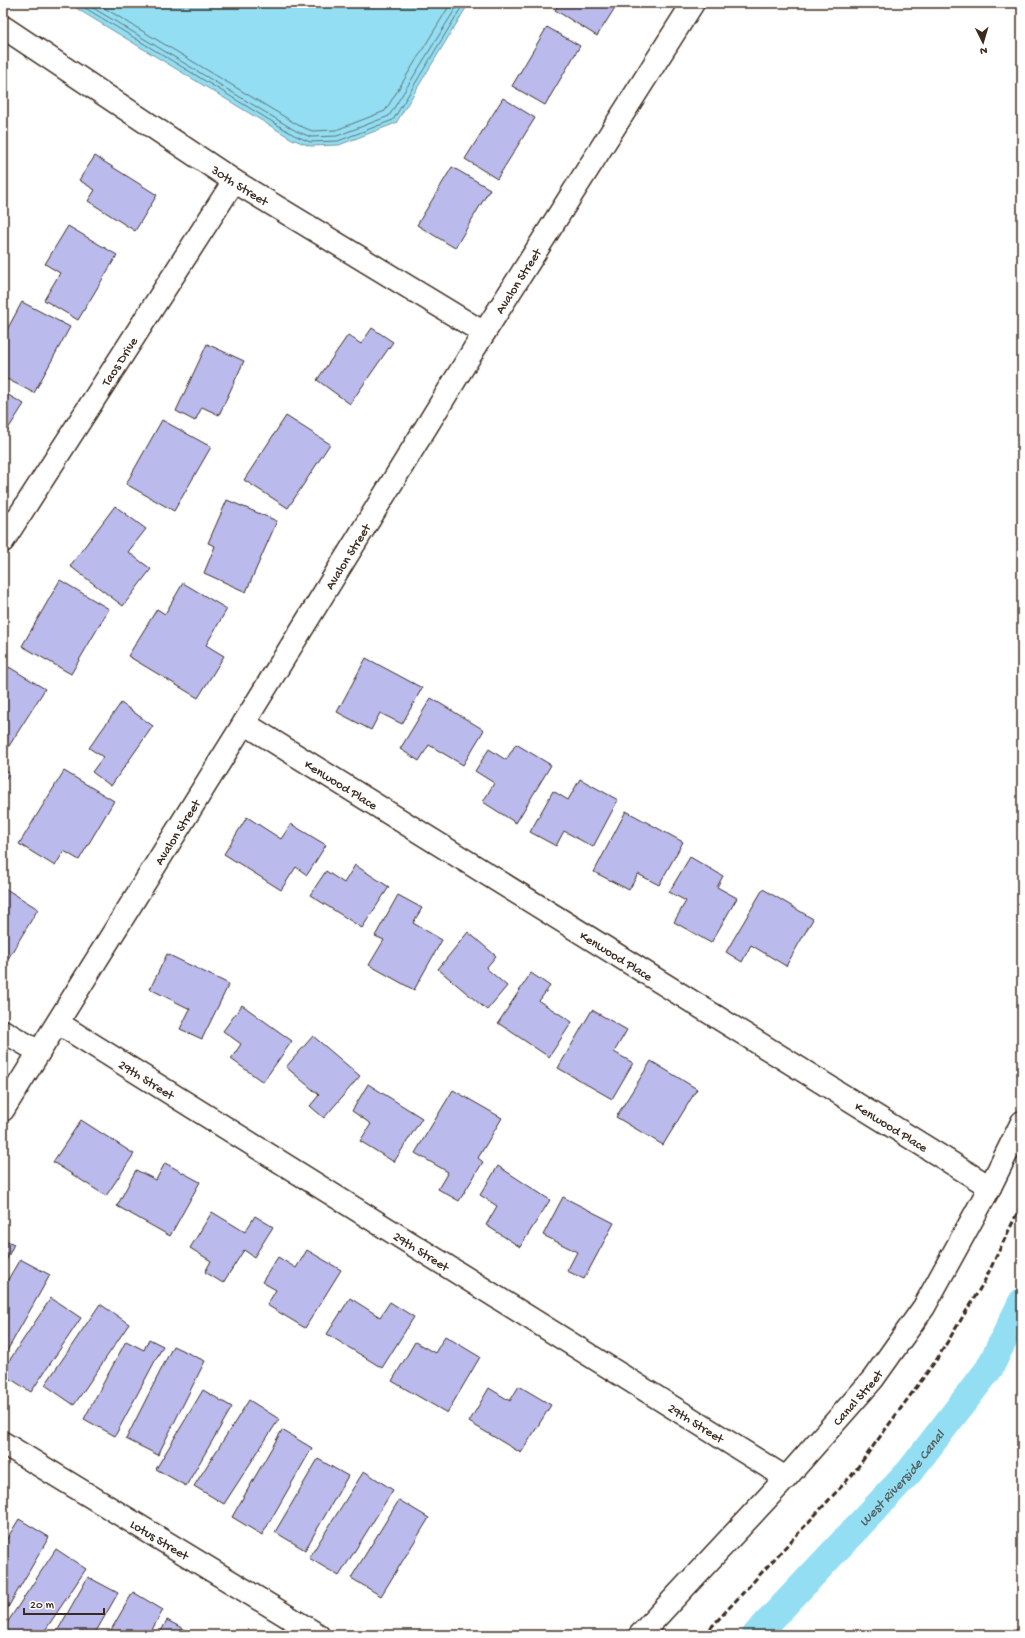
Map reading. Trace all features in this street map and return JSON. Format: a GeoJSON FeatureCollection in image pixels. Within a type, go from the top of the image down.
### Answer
{"type":"FeatureCollection","features":[{"type":"Feature","properties":{"kind":"street","name":"Avalon Street"},"geometry":{"type":"LineString","coordinates":[[3,1110],[244,723],[484,333],[693,3]]}},
{"type":"Feature","properties":{"kind":"street","name":"30th Street"},"geometry":{"type":"LineString","coordinates":[[3,27],[234,180],[484,333]]}},
{"type":"Feature","properties":{"kind":"street","name":"Taos Drive"},"geometry":{"type":"LineString","coordinates":[[3,541],[234,180]]}},
{"type":"Feature","properties":{"kind":"street","name":"Kenwood Place"},"geometry":{"type":"LineString","coordinates":[[244,723],[990,1187]]}},
{"type":"Feature","properties":{"kind":"street","name":"29th Street"},"geometry":{"type":"LineString","coordinates":[[58,1023],[786,1478]]}},
{"type":"Feature","properties":{"kind":"street"},"geometry":{"type":"LineString","coordinates":[[3,1031],[39,1052]]}},
{"type":"Feature","properties":{"kind":"street","name":"Canal Street"},"geometry":{"type":"LineString","coordinates":[[640,1635],[786,1478],[873,1379],[924,1307],[990,1187],[1022,1122]]}},
{"type":"Feature","properties":{"kind":"street","name":"Lotus Street"},"geometry":{"type":"LineString","coordinates":[[3,1443],[318,1635]]}},
{"type":"Feature","properties":{"kind":"water"},"geometry":{"type":"Polygon","coordinates":[[[71,3],[469,3],[396,123],[339,145],[310,146],[292,139],[79,10],[71,3]]]}},
{"type":"Feature","properties":{"kind":"building"},"geometry":{"type":"Polygon","coordinates":[[[560,3],[618,3],[597,36],[555,10],[560,3]]]}},
{"type":"Feature","properties":{"kind":"building"},"geometry":{"type":"Polygon","coordinates":[[[547,27],[580,46],[545,105],[512,86],[547,27]]]}},
{"type":"Feature","properties":{"kind":"building"},"geometry":{"type":"Polygon","coordinates":[[[503,98],[535,118],[497,179],[465,159],[503,98]]]}},
{"type":"Feature","properties":{"kind":"building"},"geometry":{"type":"Polygon","coordinates":[[[95,156],[157,195],[135,231],[88,201],[95,190],[79,180],[95,156]]]}},
{"type":"Feature","properties":{"kind":"building"},"geometry":{"type":"Polygon","coordinates":[[[452,167],[490,189],[455,248],[417,225],[452,167]]]}},
{"type":"Feature","properties":{"kind":"building"},"geometry":{"type":"Polygon","coordinates":[[[68,226],[117,255],[78,320],[44,300],[60,273],[45,264],[68,226]]]}},
{"type":"Feature","properties":{"kind":"building"},"geometry":{"type":"Polygon","coordinates":[[[22,302],[70,327],[34,393],[3,377],[3,337],[22,302]]]}},
{"type":"Feature","properties":{"kind":"building"},"geometry":{"type":"Polygon","coordinates":[[[372,328],[393,342],[350,404],[317,380],[348,335],[361,344],[372,328]]]}},
{"type":"Feature","properties":{"kind":"building"},"geometry":{"type":"Polygon","coordinates":[[[207,344],[244,361],[219,415],[202,407],[195,421],[176,411],[207,344]]]}},
{"type":"Feature","properties":{"kind":"building"},"geometry":{"type":"Polygon","coordinates":[[[3,392],[24,404],[3,437],[3,392]]]}},
{"type":"Feature","properties":{"kind":"building"},"geometry":{"type":"Polygon","coordinates":[[[286,416],[330,444],[288,508],[244,480],[286,416]]]}},
{"type":"Feature","properties":{"kind":"building"},"geometry":{"type":"Polygon","coordinates":[[[162,420],[211,447],[174,511],[126,484],[162,420]]]}},
{"type":"Feature","properties":{"kind":"building"},"geometry":{"type":"Polygon","coordinates":[[[227,500],[277,521],[246,592],[204,573],[215,546],[208,543],[227,500]]]}},
{"type":"Feature","properties":{"kind":"building"},"geometry":{"type":"Polygon","coordinates":[[[115,506],[146,529],[128,552],[151,569],[123,606],[70,566],[115,506]]]}},
{"type":"Feature","properties":{"kind":"building"},"geometry":{"type":"Polygon","coordinates":[[[60,580],[109,609],[71,674],[22,646],[60,580]]]}},
{"type":"Feature","properties":{"kind":"building"},"geometry":{"type":"Polygon","coordinates":[[[183,583],[227,609],[206,645],[224,656],[198,698],[128,656],[157,609],[165,614],[183,583]]]}},
{"type":"Feature","properties":{"kind":"building"},"geometry":{"type":"Polygon","coordinates":[[[366,658],[422,688],[402,724],[380,713],[371,730],[337,712],[366,658]]]}},
{"type":"Feature","properties":{"kind":"building"},"geometry":{"type":"Polygon","coordinates":[[[9,667],[45,689],[4,754],[3,676],[9,667]]]}},
{"type":"Feature","properties":{"kind":"building"},"geometry":{"type":"Polygon","coordinates":[[[431,698],[484,730],[463,765],[429,745],[419,761],[400,749],[431,698]]]}},
{"type":"Feature","properties":{"kind":"building"},"geometry":{"type":"Polygon","coordinates":[[[121,703],[153,726],[111,786],[92,772],[103,757],[89,748],[121,703]]]}},
{"type":"Feature","properties":{"kind":"building"},"geometry":{"type":"Polygon","coordinates":[[[516,744],[551,765],[516,823],[483,802],[494,783],[475,771],[489,749],[506,760],[516,744]]]}},
{"type":"Feature","properties":{"kind":"building"},"geometry":{"type":"Polygon","coordinates":[[[3,769],[9,773],[3,783],[3,769]]]}},
{"type":"Feature","properties":{"kind":"building"},"geometry":{"type":"Polygon","coordinates":[[[64,771],[114,801],[79,860],[64,851],[55,866],[19,844],[64,771]]]}},
{"type":"Feature","properties":{"kind":"building"},"geometry":{"type":"Polygon","coordinates":[[[580,779],[618,800],[593,847],[564,831],[556,846],[530,832],[553,791],[568,800],[580,779]]]}},
{"type":"Feature","properties":{"kind":"building"},"geometry":{"type":"Polygon","coordinates":[[[626,811],[683,842],[659,885],[638,874],[629,890],[594,872],[626,811]]]}},
{"type":"Feature","properties":{"kind":"building"},"geometry":{"type":"Polygon","coordinates":[[[247,817],[281,839],[291,824],[326,845],[307,875],[296,867],[281,890],[224,854],[247,817]]]}},
{"type":"Feature","properties":{"kind":"building"},"geometry":{"type":"Polygon","coordinates":[[[690,857],[723,876],[717,887],[737,898],[711,943],[674,922],[686,901],[669,892],[690,857]]]}},
{"type":"Feature","properties":{"kind":"building"},"geometry":{"type":"Polygon","coordinates":[[[355,865],[389,887],[362,928],[310,895],[326,871],[344,883],[355,865]]]}},
{"type":"Feature","properties":{"kind":"building"},"geometry":{"type":"Polygon","coordinates":[[[3,887],[38,909],[3,967],[3,887]]]}},
{"type":"Feature","properties":{"kind":"building"},"geometry":{"type":"Polygon","coordinates":[[[763,889],[813,919],[786,966],[751,945],[742,962],[726,952],[763,889]]]}},
{"type":"Feature","properties":{"kind":"building"},"geometry":{"type":"Polygon","coordinates":[[[398,895],[422,908],[413,923],[442,940],[414,990],[369,965],[384,940],[375,936],[398,895]]]}},
{"type":"Feature","properties":{"kind":"building"},"geometry":{"type":"Polygon","coordinates":[[[468,932],[496,956],[486,968],[507,986],[487,1010],[438,969],[468,932]]]}},
{"type":"Feature","properties":{"kind":"building"},"geometry":{"type":"Polygon","coordinates":[[[167,954],[229,984],[202,1039],[180,1029],[190,1009],[150,989],[167,954]]]}},
{"type":"Feature","properties":{"kind":"building"},"geometry":{"type":"Polygon","coordinates":[[[531,973],[550,986],[539,1001],[572,1022],[549,1057],[498,1023],[531,973]]]}},
{"type":"Feature","properties":{"kind":"building"},"geometry":{"type":"Polygon","coordinates":[[[242,1005],[292,1041],[263,1082],[231,1059],[241,1044],[223,1031],[242,1005]]]}},
{"type":"Feature","properties":{"kind":"building"},"geometry":{"type":"Polygon","coordinates":[[[592,1010],[627,1030],[614,1052],[633,1063],[612,1099],[558,1068],[592,1010]]]}},
{"type":"Feature","properties":{"kind":"building"},"geometry":{"type":"Polygon","coordinates":[[[313,1036],[360,1076],[324,1118],[310,1106],[319,1095],[286,1067],[313,1036]]]}},
{"type":"Feature","properties":{"kind":"building"},"geometry":{"type":"Polygon","coordinates":[[[651,1061],[697,1089],[663,1145],[616,1117],[651,1061]]]}},
{"type":"Feature","properties":{"kind":"building"},"geometry":{"type":"Polygon","coordinates":[[[368,1084],[422,1118],[394,1162],[360,1141],[371,1124],[352,1111],[368,1084]]]}},
{"type":"Feature","properties":{"kind":"building"},"geometry":{"type":"Polygon","coordinates":[[[453,1090],[502,1118],[478,1158],[483,1162],[459,1201],[438,1189],[448,1172],[415,1153],[453,1090]]]}},
{"type":"Feature","properties":{"kind":"building"},"geometry":{"type":"Polygon","coordinates":[[[81,1120],[134,1154],[106,1196],[53,1162],[81,1120]]]}},
{"type":"Feature","properties":{"kind":"building"},"geometry":{"type":"Polygon","coordinates":[[[165,1163],[200,1182],[170,1236],[117,1206],[136,1170],[156,1180],[165,1163]]]}},
{"type":"Feature","properties":{"kind":"building"},"geometry":{"type":"Polygon","coordinates":[[[498,1166],[550,1200],[520,1247],[486,1225],[497,1206],[480,1195],[498,1166]]]}},
{"type":"Feature","properties":{"kind":"building"},"geometry":{"type":"Polygon","coordinates":[[[563,1197],[614,1223],[584,1279],[567,1271],[577,1252],[543,1235],[563,1197]]]}},
{"type":"Feature","properties":{"kind":"building"},"geometry":{"type":"Polygon","coordinates":[[[212,1212],[245,1232],[255,1216],[273,1227],[254,1257],[244,1250],[223,1283],[205,1272],[211,1261],[190,1248],[212,1212]]]}},
{"type":"Feature","properties":{"kind":"building"},"geometry":{"type":"Polygon","coordinates":[[[3,1239],[14,1244],[3,1267],[3,1239]]]}},
{"type":"Feature","properties":{"kind":"building"},"geometry":{"type":"Polygon","coordinates":[[[307,1250],[341,1270],[305,1328],[267,1305],[276,1290],[262,1282],[278,1257],[296,1268],[307,1250]]]}},
{"type":"Feature","properties":{"kind":"building"},"geometry":{"type":"Polygon","coordinates":[[[20,1259],[50,1275],[3,1358],[3,1288],[20,1259]]]}},
{"type":"Feature","properties":{"kind":"building"},"geometry":{"type":"Polygon","coordinates":[[[51,1298],[81,1318],[31,1392],[3,1374],[3,1370],[51,1298]]]}},
{"type":"Feature","properties":{"kind":"building"},"geometry":{"type":"Polygon","coordinates":[[[350,1298],[380,1317],[390,1302],[414,1317],[382,1368],[327,1334],[350,1298]]]}},
{"type":"Feature","properties":{"kind":"building"},"geometry":{"type":"Polygon","coordinates":[[[100,1304],[129,1324],[74,1405],[45,1385],[100,1304]]]}},
{"type":"Feature","properties":{"kind":"building"},"geometry":{"type":"Polygon","coordinates":[[[445,1336],[480,1357],[447,1413],[392,1381],[415,1342],[435,1353],[445,1336]]]}},
{"type":"Feature","properties":{"kind":"building"},"geometry":{"type":"Polygon","coordinates":[[[149,1339],[163,1346],[115,1436],[84,1419],[126,1341],[144,1350],[149,1339]]]}},
{"type":"Feature","properties":{"kind":"building"},"geometry":{"type":"Polygon","coordinates":[[[173,1346],[205,1361],[158,1455],[126,1439],[173,1346]]]}},
{"type":"Feature","properties":{"kind":"building"},"geometry":{"type":"Polygon","coordinates":[[[519,1386],[551,1405],[521,1453],[469,1422],[489,1388],[510,1401],[519,1386]]]}},
{"type":"Feature","properties":{"kind":"building"},"geometry":{"type":"Polygon","coordinates":[[[203,1390],[232,1407],[186,1486],[156,1469],[203,1390]]]}},
{"type":"Feature","properties":{"kind":"building"},"geometry":{"type":"Polygon","coordinates":[[[249,1400],[279,1419],[224,1504],[194,1486],[249,1400]]]}},
{"type":"Feature","properties":{"kind":"building"},"geometry":{"type":"Polygon","coordinates":[[[282,1430],[312,1448],[262,1535],[232,1517],[282,1430]]]}},
{"type":"Feature","properties":{"kind":"building"},"geometry":{"type":"Polygon","coordinates":[[[318,1459],[348,1476],[305,1550],[275,1532],[318,1459]]]}},
{"type":"Feature","properties":{"kind":"building"},"geometry":{"type":"Polygon","coordinates":[[[364,1471],[393,1490],[339,1576],[309,1558],[364,1471]]]}},
{"type":"Feature","properties":{"kind":"building"},"geometry":{"type":"Polygon","coordinates":[[[399,1500],[429,1518],[381,1596],[351,1578],[399,1500]]]}},
{"type":"Feature","properties":{"kind":"building"},"geometry":{"type":"Polygon","coordinates":[[[19,1519],[49,1537],[7,1609],[3,1607],[3,1545],[19,1519]]]}},
{"type":"Feature","properties":{"kind":"building"},"geometry":{"type":"Polygon","coordinates":[[[56,1549],[86,1569],[42,1635],[3,1635],[3,1629],[56,1549]]]}},
{"type":"Feature","properties":{"kind":"building"},"geometry":{"type":"Polygon","coordinates":[[[88,1577],[118,1593],[94,1635],[55,1635],[88,1577]]]}},
{"type":"Feature","properties":{"kind":"building"},"geometry":{"type":"Polygon","coordinates":[[[133,1592],[163,1610],[149,1635],[108,1635],[133,1592]]]}},
{"type":"Feature","properties":{"kind":"building"},"geometry":{"type":"Polygon","coordinates":[[[167,1620],[195,1635],[159,1635],[167,1620]]]}},
{"type":"Feature","properties":{"kind":"waterway","name":"West Riverside Canal"},"geometry":{"type":"LineString","coordinates":[[756,1635],[910,1471],[989,1369],[1022,1302]]}},
{"type":"Feature","properties":{"kind":"railway"},"geometry":{"type":"LineString","coordinates":[[704,1635],[852,1475],[937,1359],[984,1282],[1022,1203]]}}]}
